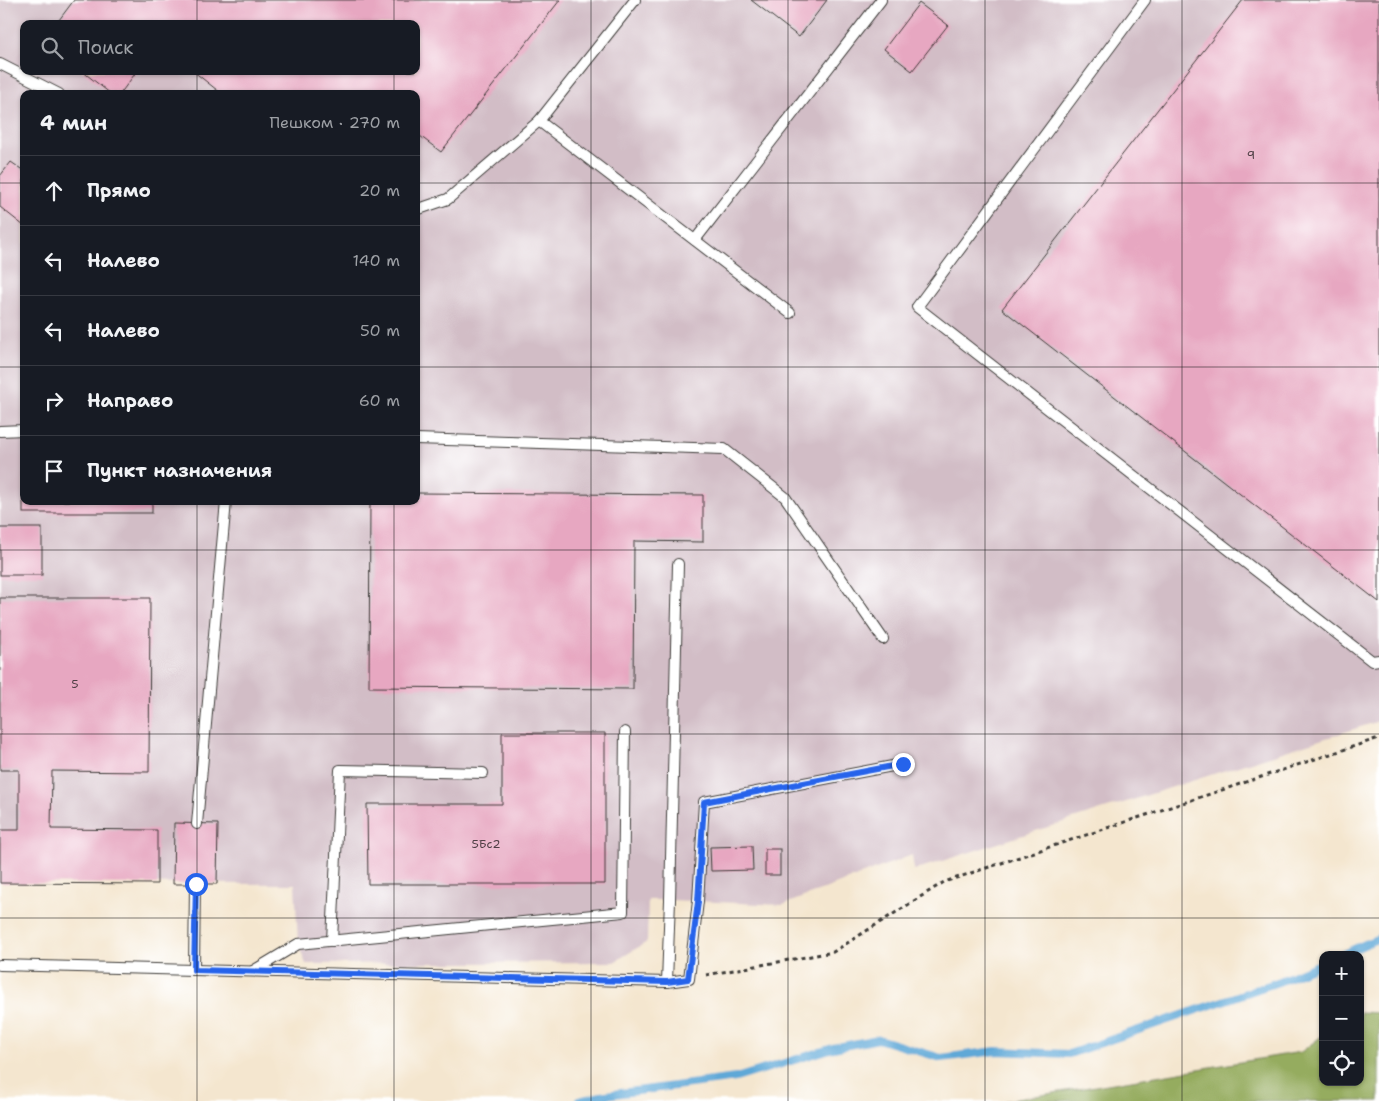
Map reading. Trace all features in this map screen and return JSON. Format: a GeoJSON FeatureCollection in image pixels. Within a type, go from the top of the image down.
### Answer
{"type":"FeatureCollection","features":[{"type":"Feature","properties":{"kind":"lane"},"geometry":{"type":"LineString","coordinates":[[420,209],[448,199],[539,121],[635,0]]}},
{"type":"Feature","properties":{"kind":"lane"},"geometry":{"type":"LineString","coordinates":[[695,240],[881,0]]}},
{"type":"Feature","properties":{"kind":"lane"},"geometry":{"type":"LineString","coordinates":[[1145,0],[917,307],[1372,661],[1379,660]]}},
{"type":"Feature","properties":{"kind":"lane"},"geometry":{"type":"LineString","coordinates":[[0,64],[20,74]]}},
{"type":"Feature","properties":{"kind":"lane"},"geometry":{"type":"LineString","coordinates":[[22,75],[51,90]]}},
{"type":"Feature","properties":{"kind":"lane"},"geometry":{"type":"LineString","coordinates":[[539,121],[790,313]]}},
{"type":"Feature","properties":{"kind":"lane"},"geometry":{"type":"LineString","coordinates":[[0,431],[20,430]]}},
{"type":"Feature","properties":{"kind":"lane"},"geometry":{"type":"LineString","coordinates":[[420,439],[724,449],[785,497],[883,639]]}},
{"type":"Feature","properties":{"kind":"lane"},"geometry":{"type":"LineString","coordinates":[[197,824],[226,505]]}},
{"type":"Feature","properties":{"kind":"lane"},"geometry":{"type":"LineString","coordinates":[[667,982],[678,564]]}},
{"type":"Feature","properties":{"kind":"lane"},"geometry":{"type":"LineString","coordinates":[[252,971],[298,944],[623,912],[625,732]]}},
{"type":"Feature","properties":{"kind":"lane"},"geometry":{"type":"LineString","coordinates":[[0,965],[667,982],[688,979],[698,902],[704,802],[903,764]]}},
{"type":"Feature","properties":{"kind":"lane"},"geometry":{"type":"LineString","coordinates":[[332,940],[340,770],[483,773]]}},
{"type":"Feature","properties":{"kind":"lane"},"geometry":{"type":"LineString","coordinates":[[194,970],[196,884]]}},
{"type":"Feature","properties":{"kind":"path"},"geometry":{"type":"LineString","coordinates":[[688,979],[832,952],[944,882],[1379,738]]}},
{"type":"Feature","properties":{"kind":"shaded area"},"geometry":{"type":"Polygon","coordinates":[[[0,0],[1379,0],[1379,721],[914,870],[912,855],[783,905],[648,900],[647,942],[614,962],[306,964],[298,944],[295,884],[0,883],[0,0]]]}},
{"type":"Feature","properties":{"kind":"green space"},"geometry":{"type":"Polygon","coordinates":[[[1364,1012],[1379,1013],[1379,1101],[1005,1101],[1301,1052],[1319,1038],[1319,1086],[1364,1086],[1364,1012]]]}},
{"type":"Feature","properties":{"kind":"building"},"geometry":{"type":"Polygon","coordinates":[[[74,0],[560,0],[441,152],[420,136],[420,90],[217,90],[198,75],[420,75],[420,20],[59,20],[74,0]]]}},
{"type":"Feature","properties":{"kind":"building"},"geometry":{"type":"Polygon","coordinates":[[[751,0],[827,0],[799,37],[751,0]]]}},
{"type":"Feature","properties":{"kind":"building"},"geometry":{"type":"Polygon","coordinates":[[[1243,0],[1379,0],[1379,602],[1002,309],[1243,0]]]}},
{"type":"Feature","properties":{"kind":"building"},"geometry":{"type":"Polygon","coordinates":[[[919,3],[948,25],[912,71],[884,49],[919,3]]]}},
{"type":"Feature","properties":{"kind":"building"},"geometry":{"type":"Polygon","coordinates":[[[87,75],[134,75],[123,90],[106,90],[87,75]]]}},
{"type":"Feature","properties":{"kind":"building"},"geometry":{"type":"Polygon","coordinates":[[[11,162],[20,168],[20,223],[0,207],[0,176],[11,162]]]}},
{"type":"Feature","properties":{"kind":"building"},"geometry":{"type":"Polygon","coordinates":[[[420,493],[703,495],[703,542],[634,541],[633,689],[369,687],[370,505],[420,505],[420,493]]]}},
{"type":"Feature","properties":{"kind":"building"},"geometry":{"type":"Polygon","coordinates":[[[23,505],[152,505],[152,513],[23,513],[23,505]]]}},
{"type":"Feature","properties":{"kind":"building"},"geometry":{"type":"Polygon","coordinates":[[[0,528],[42,528],[42,575],[0,575],[0,528]]]}},
{"type":"Feature","properties":{"kind":"building"},"geometry":{"type":"Polygon","coordinates":[[[0,598],[150,598],[149,772],[52,771],[51,829],[157,830],[157,884],[0,883],[0,830],[19,830],[19,770],[0,770],[0,598]]]}},
{"type":"Feature","properties":{"kind":"building"},"geometry":{"type":"Polygon","coordinates":[[[502,733],[605,733],[605,884],[368,884],[367,804],[502,804],[502,733]]]}},
{"type":"Feature","properties":{"kind":"building"},"geometry":{"type":"Polygon","coordinates":[[[174,823],[218,824],[217,884],[173,884],[174,823]]]}},
{"type":"Feature","properties":{"kind":"building"},"geometry":{"type":"Polygon","coordinates":[[[752,846],[753,870],[711,871],[710,847],[752,846]]]}},
{"type":"Feature","properties":{"kind":"building"},"geometry":{"type":"Polygon","coordinates":[[[765,849],[780,849],[780,875],[765,875],[765,849]]]}},
{"type":"Feature","properties":{"kind":"waterway"},"geometry":{"type":"LineString","coordinates":[[1350,951],[1379,938]]}},
{"type":"Feature","properties":{"kind":"waterway"},"geometry":{"type":"LineString","coordinates":[[579,1101],[606,1095],[736,1078],[833,1048],[878,1039],[941,1058],[996,1051],[1069,1054],[1278,982],[1319,965]]}},
{"type":"Feature","properties":{"kind":"route"},"geometry":{"type":"LineString","coordinates":[[196,884],[194,970],[667,982],[688,979],[698,902],[704,802],[903,764]]}}]}
